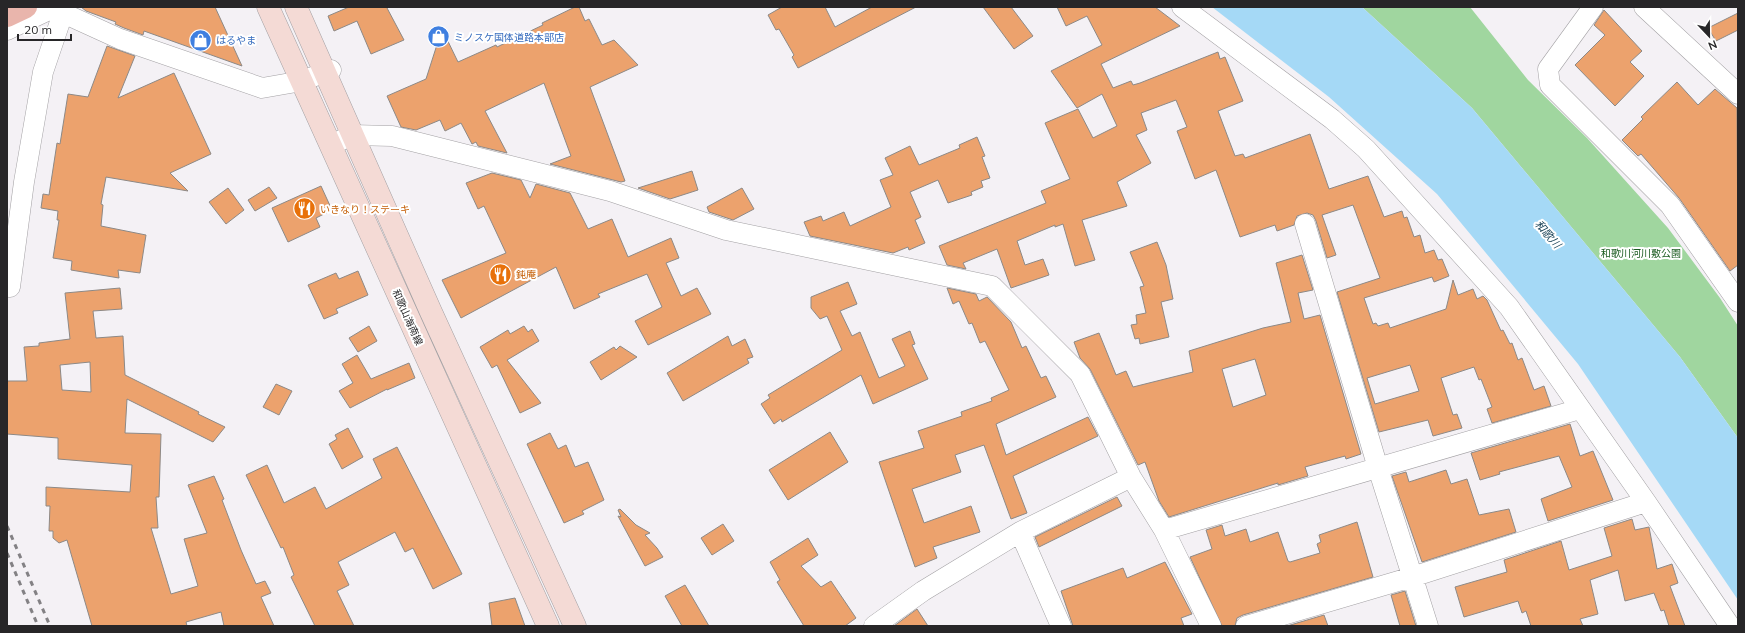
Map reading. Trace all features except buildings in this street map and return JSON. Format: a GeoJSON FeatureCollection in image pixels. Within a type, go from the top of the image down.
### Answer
{"type":"FeatureCollection","features":[{"type":"Feature","properties":{"kind":"main road"},"geometry":{"type":"LineString","coordinates":[[7,16],[26,7]]}},
{"type":"Feature","properties":{"kind":"main road","name":"和歌山海南線"},"geometry":{"type":"LineString","coordinates":[[268,7],[548,626]]}},
{"type":"Feature","properties":{"kind":"main road"},"geometry":{"type":"LineString","coordinates":[[296,7],[328,71],[352,135],[575,626]]}},
{"type":"Feature","properties":{"kind":"street"},"geometry":{"type":"LineString","coordinates":[[1182,7],[1332,119],[1366,149],[1509,307],[1732,624]]}},
{"type":"Feature","properties":{"kind":"street"},"geometry":{"type":"LineString","coordinates":[[1593,7],[1548,69],[1550,85],[1670,205],[1738,302]]}},
{"type":"Feature","properties":{"kind":"street"},"geometry":{"type":"LineString","coordinates":[[1644,7],[1738,94]]}},
{"type":"Feature","properties":{"kind":"street"},"geometry":{"type":"LineString","coordinates":[[10,287],[24,182],[43,72],[59,9]]}},
{"type":"Feature","properties":{"kind":"street"},"geometry":{"type":"LineString","coordinates":[[7,30],[59,9],[120,39],[262,88],[302,82],[328,71]]}},
{"type":"Feature","properties":{"kind":"street"},"geometry":{"type":"LineString","coordinates":[[330,145],[352,135],[392,136],[610,191],[726,230],[992,286],[1080,374],[1132,478],[1164,530],[1211,626]]}},
{"type":"Feature","properties":{"kind":"street"},"geometry":{"type":"LineString","coordinates":[[1305,224],[1378,468],[1428,626]]}},
{"type":"Feature","properties":{"kind":"street"},"geometry":{"type":"LineString","coordinates":[[1164,530],[1580,409]]}},
{"type":"Feature","properties":{"kind":"street"},"geometry":{"type":"LineString","coordinates":[[874,626],[923,591],[1020,532],[1132,478]]}},
{"type":"Feature","properties":{"kind":"street"},"geometry":{"type":"LineString","coordinates":[[1246,626],[1412,577],[1646,502]]}},
{"type":"Feature","properties":{"kind":"street"},"geometry":{"type":"LineString","coordinates":[[1020,532],[1061,626]]}},
{"type":"Feature","properties":{"kind":"green space","name":"和歌川河川敷公園"},"geometry":{"type":"Polygon","coordinates":[[[1362,7],[1470,7],[1528,80],[1587,138],[1668,228],[1720,298],[1738,326],[1738,438],[1680,357],[1472,108],[1362,7]]]}},
{"type":"Feature","properties":{"kind":"water","name":"和歌川"},"geometry":{"type":"Polygon","coordinates":[[[1212,7],[1362,7],[1472,108],[1680,357],[1738,438],[1738,600],[1578,364],[1437,194],[1329,97],[1212,7]]]}},
{"type":"Feature","properties":{"kind":"railway"},"geometry":{"type":"LineString","coordinates":[[7,526],[50,626]]}},
{"type":"Feature","properties":{"kind":"railway"},"geometry":{"type":"LineString","coordinates":[[7,553],[38,626]]}},
{"type":"Feature","properties":{"kind":"place","name":"ミノスケ国体道路本部店"},"geometry":{"type":"Point","coordinates":[439,37]}},
{"type":"Feature","properties":{"kind":"place","name":"はるやま"},"geometry":{"type":"Point","coordinates":[200,40]}},
{"type":"Feature","properties":{"kind":"place","name":"いきなり！ステーキ"},"geometry":{"type":"Point","coordinates":[304,209]}},
{"type":"Feature","properties":{"kind":"place","name":"鈍庵"},"geometry":{"type":"Point","coordinates":[500,274]}}]}
